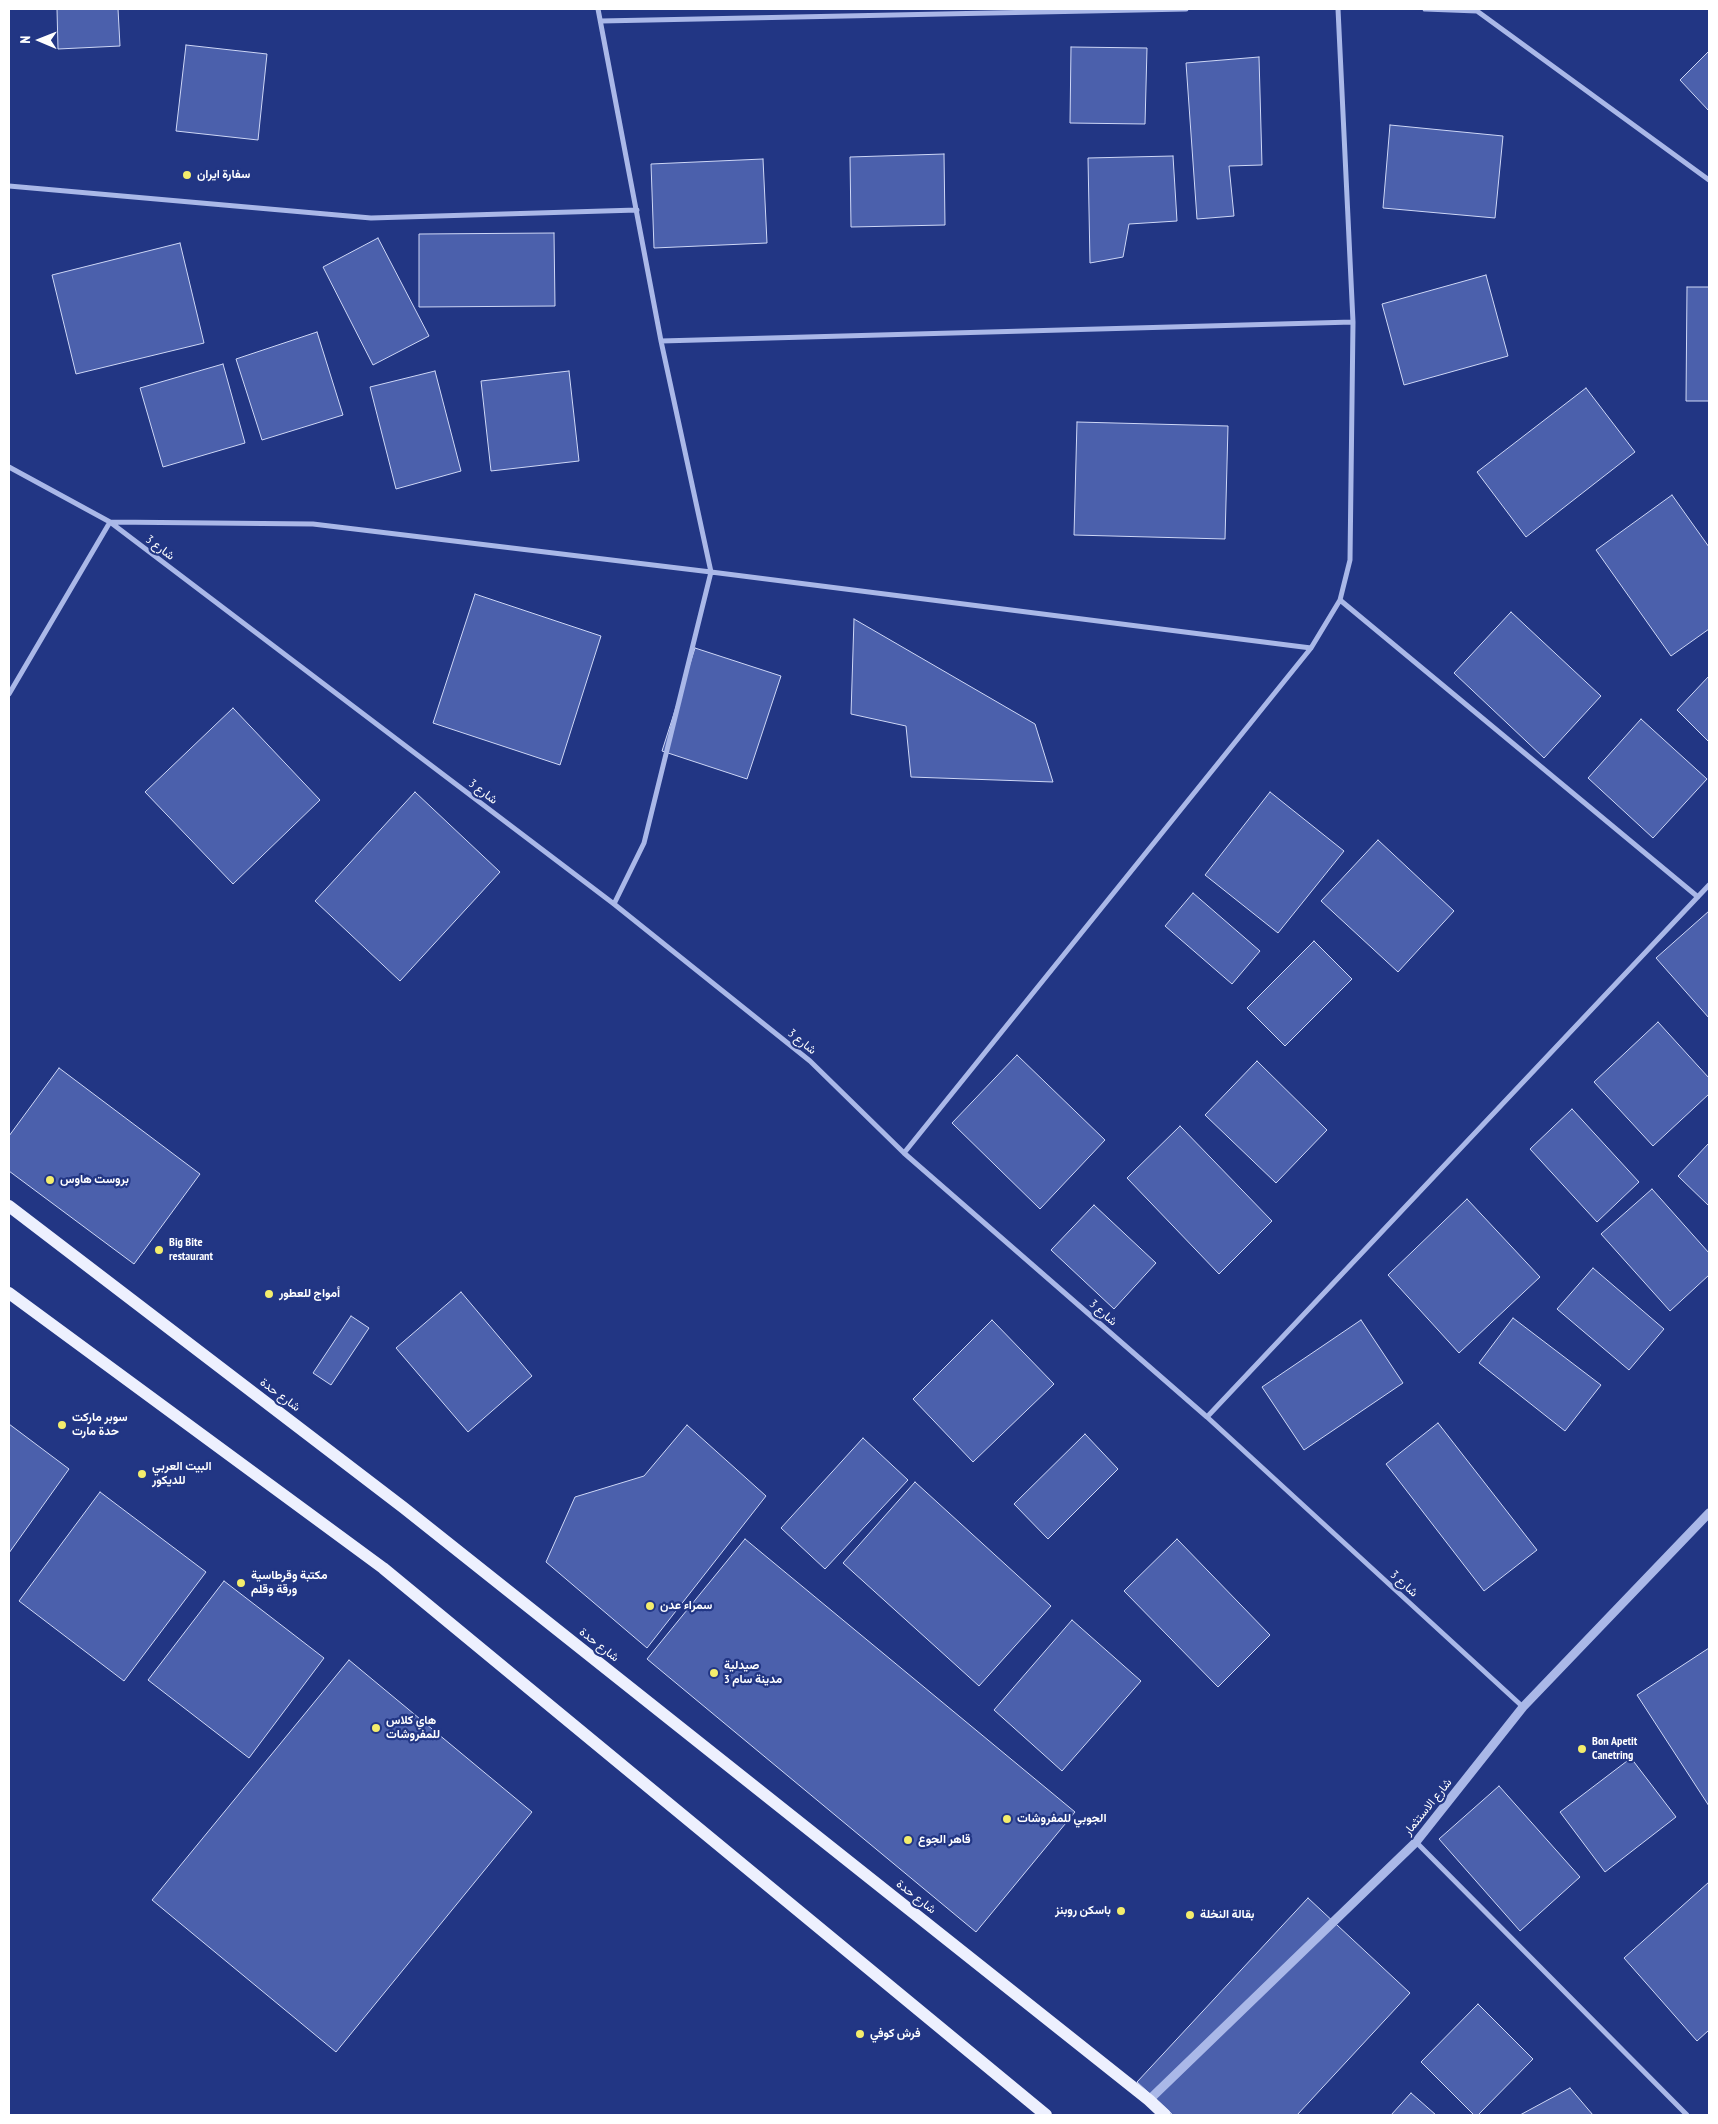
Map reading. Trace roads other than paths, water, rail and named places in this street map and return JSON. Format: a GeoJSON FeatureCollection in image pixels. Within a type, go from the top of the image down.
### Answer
{"type":"FeatureCollection","features":[{"type":"Feature","properties":{"kind":"main road","name":"شارع حدة"},"geometry":{"type":"LineString","coordinates":[[9,1206],[404,1508],[1149,2100],[1165,2115]]}},
{"type":"Feature","properties":{"kind":"main road"},"geometry":{"type":"LineString","coordinates":[[9,1293],[384,1568],[1046,2115]]}},
{"type":"Feature","properties":{"kind":"street"},"geometry":{"type":"LineString","coordinates":[[598,9],[661,341],[711,572],[644,843],[614,904]]}},
{"type":"Feature","properties":{"kind":"street"},"geometry":{"type":"LineString","coordinates":[[601,21],[1186,9]]}},
{"type":"Feature","properties":{"kind":"street"},"geometry":{"type":"LineString","coordinates":[[904,1153],[1311,648],[1340,600],[1350,560],[1353,322],[1338,9]]}},
{"type":"Feature","properties":{"kind":"street"},"geometry":{"type":"LineString","coordinates":[[1425,9],[1477,11],[1709,180]]}},
{"type":"Feature","properties":{"kind":"street"},"geometry":{"type":"LineString","coordinates":[[9,186],[370,218],[637,210]]}},
{"type":"Feature","properties":{"kind":"street"},"geometry":{"type":"LineString","coordinates":[[661,341],[1353,322]]}},
{"type":"Feature","properties":{"kind":"street","name":"شارع 3"},"geometry":{"type":"LineString","coordinates":[[9,467],[110,522],[614,904],[810,1061],[904,1153],[1207,1417],[1524,1707]]}},
{"type":"Feature","properties":{"kind":"street"},"geometry":{"type":"LineString","coordinates":[[9,694],[110,522],[313,524],[1311,648]]}},
{"type":"Feature","properties":{"kind":"street"},"geometry":{"type":"LineString","coordinates":[[1340,600],[1698,897]]}},
{"type":"Feature","properties":{"kind":"street"},"geometry":{"type":"LineString","coordinates":[[1207,1417],[1709,885]]}},
{"type":"Feature","properties":{"kind":"street","name":"شارع الاستثمار"},"geometry":{"type":"LineString","coordinates":[[1149,2100],[1416,1842],[1524,1707],[1709,1513]]}},
{"type":"Feature","properties":{"kind":"street"},"geometry":{"type":"LineString","coordinates":[[1416,1842],[1687,2115]]}},
{"type":"Feature","properties":{"kind":"place","name":"سفارة ايران"},"geometry":{"type":"Point","coordinates":[187,175]}},
{"type":"Feature","properties":{"kind":"place","name":"بروست هاوس"},"geometry":{"type":"Point","coordinates":[50,1180]}},
{"type":"Feature","properties":{"kind":"place","name":"Big Bite restaurant"},"geometry":{"type":"Point","coordinates":[159,1250]}},
{"type":"Feature","properties":{"kind":"place","name":"أمواج للعطور"},"geometry":{"type":"Point","coordinates":[269,1294]}},
{"type":"Feature","properties":{"kind":"place","name":"سوبر ماركت حدة مارت"},"geometry":{"type":"Point","coordinates":[62,1425]}},
{"type":"Feature","properties":{"kind":"place","name":"البيت العربي للديكور"},"geometry":{"type":"Point","coordinates":[142,1474]}},
{"type":"Feature","properties":{"kind":"place","name":"مكتبة وقرطاسية ورقة وقلم"},"geometry":{"type":"Point","coordinates":[241,1583]}},
{"type":"Feature","properties":{"kind":"place","name":"سمراء عدن"},"geometry":{"type":"Point","coordinates":[650,1606]}},
{"type":"Feature","properties":{"kind":"place","name":"صيدلية مدينة سام 3"},"geometry":{"type":"Point","coordinates":[714,1673]}},
{"type":"Feature","properties":{"kind":"place","name":"هاي كلاس للمفروشات"},"geometry":{"type":"Point","coordinates":[376,1728]}},
{"type":"Feature","properties":{"kind":"place","name":"Bon Apetit Canetring"},"geometry":{"type":"Point","coordinates":[1582,1749]}},
{"type":"Feature","properties":{"kind":"place","name":"الجوبي للمفروشات"},"geometry":{"type":"Point","coordinates":[1007,1819]}},
{"type":"Feature","properties":{"kind":"place","name":"قاهر الجوع"},"geometry":{"type":"Point","coordinates":[908,1840]}},
{"type":"Feature","properties":{"kind":"place","name":"باسكن روبنز"},"geometry":{"type":"Point","coordinates":[1121,1911]}},
{"type":"Feature","properties":{"kind":"place","name":"بقالة النخلة"},"geometry":{"type":"Point","coordinates":[1190,1915]}},
{"type":"Feature","properties":{"kind":"place","name":"فرش كوفي"},"geometry":{"type":"Point","coordinates":[860,2034]}}]}
